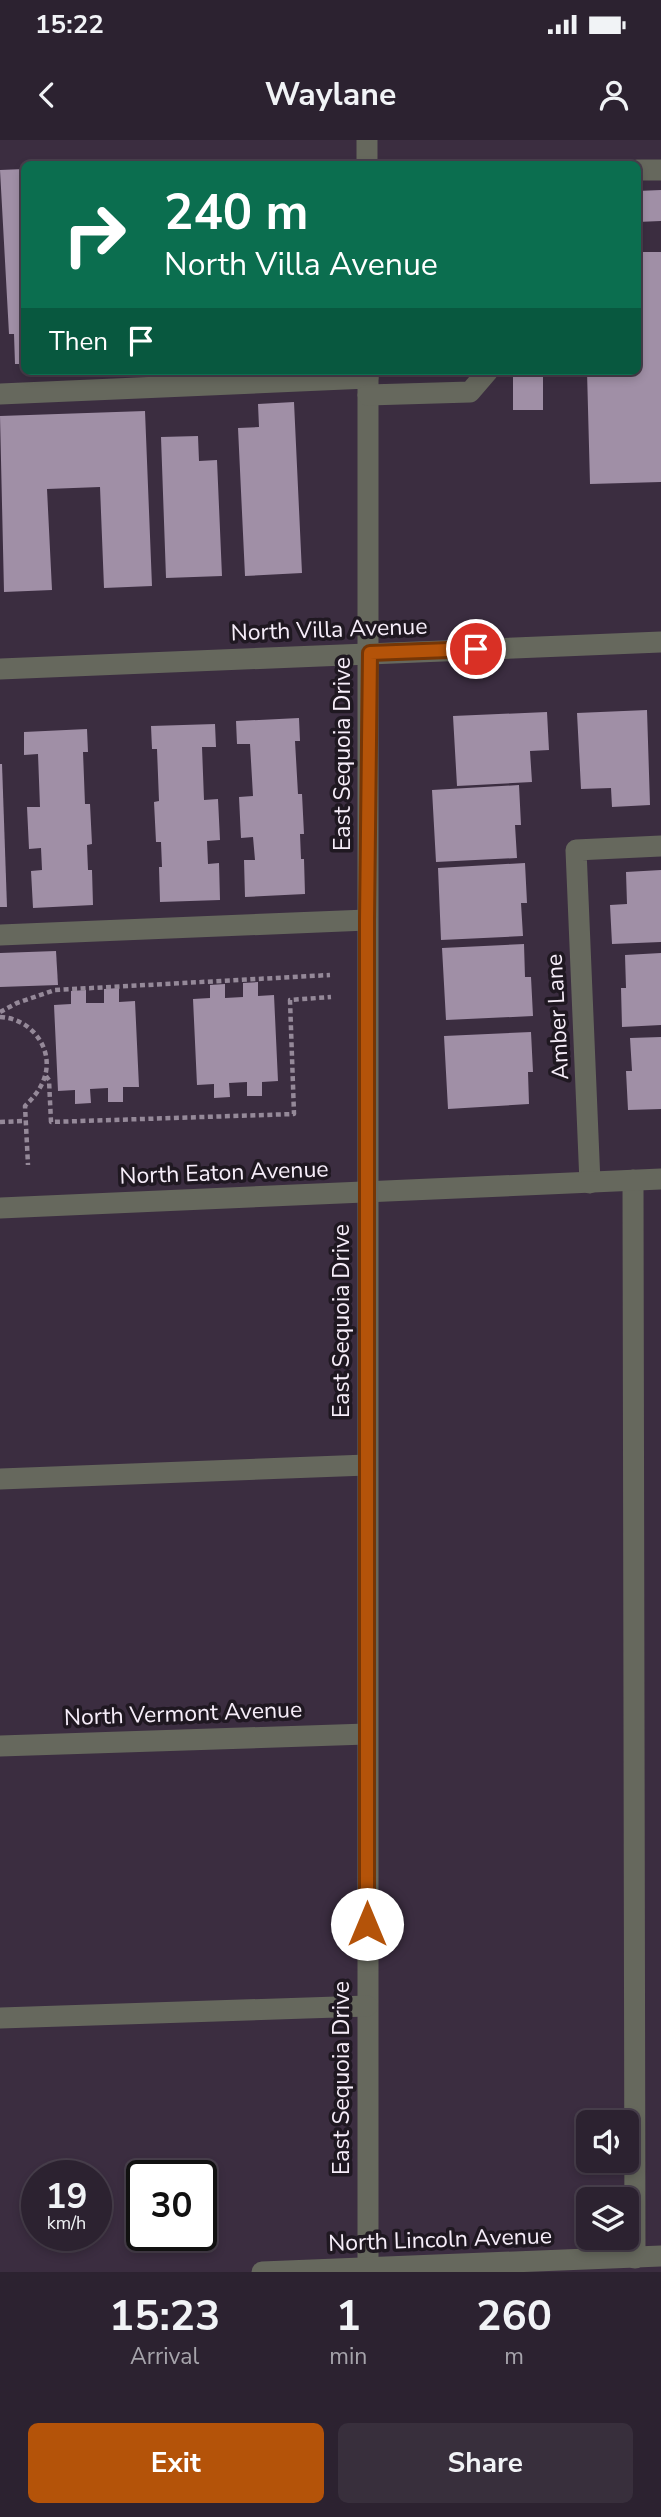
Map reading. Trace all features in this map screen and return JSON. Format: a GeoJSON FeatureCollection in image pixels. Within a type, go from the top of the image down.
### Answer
{"type":"FeatureCollection","features":[{"type":"Feature","properties":{"kind":"street"},"geometry":{"type":"LineString","coordinates":[[367,140],[367,161]]}},
{"type":"Feature","properties":{"kind":"street"},"geometry":{"type":"LineString","coordinates":[[641,170],[661,170]]}},
{"type":"Feature","properties":{"kind":"street"},"geometry":{"type":"LineString","coordinates":[[0,394],[368,381],[470,392],[485,375]]}},
{"type":"Feature","properties":{"kind":"street","name":"East Sequoia Drive"},"geometry":{"type":"LineString","coordinates":[[368,381],[368,2270]]}},
{"type":"Feature","properties":{"kind":"street","name":"North Villa Avenue"},"geometry":{"type":"LineString","coordinates":[[0,669],[661,642]]}},
{"type":"Feature","properties":{"kind":"street","name":"Amber Lane"},"geometry":{"type":"LineString","coordinates":[[590,1183],[576,850],[661,846]]}},
{"type":"Feature","properties":{"kind":"street"},"geometry":{"type":"LineString","coordinates":[[0,935],[367,920]]}},
{"type":"Feature","properties":{"kind":"street","name":"North Eaton Avenue"},"geometry":{"type":"LineString","coordinates":[[0,1208],[661,1179]]}},
{"type":"Feature","properties":{"kind":"street"},"geometry":{"type":"LineString","coordinates":[[633,1180],[635,2258]]}},
{"type":"Feature","properties":{"kind":"street"},"geometry":{"type":"LineString","coordinates":[[0,1479],[367,1465]]}},
{"type":"Feature","properties":{"kind":"street","name":"North Vermont Avenue"},"geometry":{"type":"LineString","coordinates":[[0,1746],[367,1734]]}},
{"type":"Feature","properties":{"kind":"street"},"geometry":{"type":"LineString","coordinates":[[0,2018],[367,2006]]}},
{"type":"Feature","properties":{"kind":"street","name":"North Lincoln Avenue"},"geometry":{"type":"LineString","coordinates":[[262,2272],[368,2270],[661,2256]]}},
{"type":"Feature","properties":{"kind":"path"},"geometry":{"type":"LineString","coordinates":[[0,1014],[17,1003],[55,990],[330,975]]}},
{"type":"Feature","properties":{"kind":"path"},"geometry":{"type":"LineString","coordinates":[[0,1014],[17,1020],[35,1032],[41,1041],[45,1053],[46,1076],[49,1080],[51,1122],[294,1114],[290,1000],[331,997]]}},
{"type":"Feature","properties":{"kind":"path"},"geometry":{"type":"LineString","coordinates":[[27,1165],[25,1106],[46,1076]]}},
{"type":"Feature","properties":{"kind":"path"},"geometry":{"type":"LineString","coordinates":[[0,1122],[25,1121]]}},
{"type":"Feature","properties":{"kind":"building"},"geometry":{"type":"Polygon","coordinates":[[[21,169],[21,364],[15,364],[14,334],[9,334],[0,170],[21,169]]]}},
{"type":"Feature","properties":{"kind":"building"},"geometry":{"type":"Polygon","coordinates":[[[661,190],[661,221],[641,222],[641,191],[661,190]]]}},
{"type":"Feature","properties":{"kind":"building"},"geometry":{"type":"Polygon","coordinates":[[[641,252],[661,252],[661,482],[590,484],[587,375],[641,375],[641,252]]]}},
{"type":"Feature","properties":{"kind":"building"},"geometry":{"type":"Polygon","coordinates":[[[513,375],[543,375],[543,410],[513,410],[513,375]]]}},
{"type":"Feature","properties":{"kind":"building"},"geometry":{"type":"Polygon","coordinates":[[[294,402],[302,573],[245,576],[238,428],[259,427],[258,404],[294,402]]]}},
{"type":"Feature","properties":{"kind":"building"},"geometry":{"type":"Polygon","coordinates":[[[145,411],[152,586],[104,588],[100,487],[47,489],[52,590],[4,592],[0,416],[145,411]]]}},
{"type":"Feature","properties":{"kind":"building"},"geometry":{"type":"Polygon","coordinates":[[[198,436],[199,461],[217,460],[222,576],[166,578],[161,437],[198,436]]]}},
{"type":"Feature","properties":{"kind":"building"},"geometry":{"type":"Polygon","coordinates":[[[647,710],[650,805],[612,807],[611,788],[581,789],[577,713],[647,710]]]}},
{"type":"Feature","properties":{"kind":"building"},"geometry":{"type":"Polygon","coordinates":[[[547,712],[549,750],[530,751],[532,782],[457,786],[453,716],[547,712]]]}},
{"type":"Feature","properties":{"kind":"building"},"geometry":{"type":"Polygon","coordinates":[[[299,718],[300,741],[295,741],[298,794],[302,794],[304,834],[300,834],[305,894],[245,897],[244,860],[255,860],[253,837],[241,838],[239,797],[253,796],[250,744],[237,744],[236,721],[299,718]]]}},
{"type":"Feature","properties":{"kind":"building"},"geometry":{"type":"Polygon","coordinates":[[[215,724],[216,747],[202,747],[204,800],[218,799],[220,840],[207,841],[208,864],[219,863],[220,900],[160,902],[161,842],[156,842],[154,802],[159,801],[157,749],[152,749],[151,726],[215,724]]]}},
{"type":"Feature","properties":{"kind":"building"},"geometry":{"type":"Polygon","coordinates":[[[87,729],[88,752],[83,752],[85,804],[90,804],[92,844],[87,845],[88,870],[92,870],[93,905],[33,908],[31,871],[42,870],[41,848],[29,849],[27,807],[40,807],[38,754],[24,755],[24,732],[87,729]]]}},
{"type":"Feature","properties":{"kind":"building"},"geometry":{"type":"Polygon","coordinates":[[[2,764],[7,907],[0,907],[2,764]]]}},
{"type":"Feature","properties":{"kind":"building"},"geometry":{"type":"Polygon","coordinates":[[[519,785],[521,825],[515,825],[517,858],[436,862],[432,790],[519,785]]]}},
{"type":"Feature","properties":{"kind":"building"},"geometry":{"type":"Polygon","coordinates":[[[525,863],[527,903],[521,903],[523,936],[441,940],[438,868],[525,863]]]}},
{"type":"Feature","properties":{"kind":"building"},"geometry":{"type":"Polygon","coordinates":[[[661,870],[661,942],[612,944],[610,905],[627,904],[626,872],[661,870]]]}},
{"type":"Feature","properties":{"kind":"building"},"geometry":{"type":"Polygon","coordinates":[[[524,944],[525,977],[531,977],[533,1016],[446,1020],[442,948],[524,944]]]}},
{"type":"Feature","properties":{"kind":"building"},"geometry":{"type":"Polygon","coordinates":[[[56,951],[58,985],[0,987],[0,953],[56,951]]]}},
{"type":"Feature","properties":{"kind":"building"},"geometry":{"type":"Polygon","coordinates":[[[661,953],[661,1025],[622,1027],[621,988],[626,988],[625,955],[661,953]]]}},
{"type":"Feature","properties":{"kind":"building"},"geometry":{"type":"Polygon","coordinates":[[[258,982],[258,996],[274,995],[278,1081],[262,1082],[262,1096],[247,1096],[247,1082],[229,1083],[230,1097],[214,1098],[214,1084],[197,1085],[193,999],[210,998],[210,985],[225,984],[225,998],[243,997],[243,983],[258,982]]]}},
{"type":"Feature","properties":{"kind":"building"},"geometry":{"type":"Polygon","coordinates":[[[119,988],[119,1002],[135,1001],[139,1087],[123,1087],[123,1102],[108,1102],[108,1088],[90,1089],[91,1103],[75,1104],[75,1090],[58,1091],[54,1005],[71,1004],[71,991],[86,990],[86,1003],[104,1003],[104,989],[119,988]]]}},
{"type":"Feature","properties":{"kind":"building"},"geometry":{"type":"Polygon","coordinates":[[[531,1032],[533,1072],[528,1072],[529,1104],[448,1109],[444,1036],[531,1032]]]}},
{"type":"Feature","properties":{"kind":"building"},"geometry":{"type":"Polygon","coordinates":[[[661,1037],[661,1109],[628,1110],[626,1071],[632,1071],[630,1038],[661,1037]]]}},
{"type":"Feature","properties":{"kind":"route"},"geometry":{"type":"LineString","coordinates":[[367,1924],[367,920],[370,653],[476,649]]}}]}
